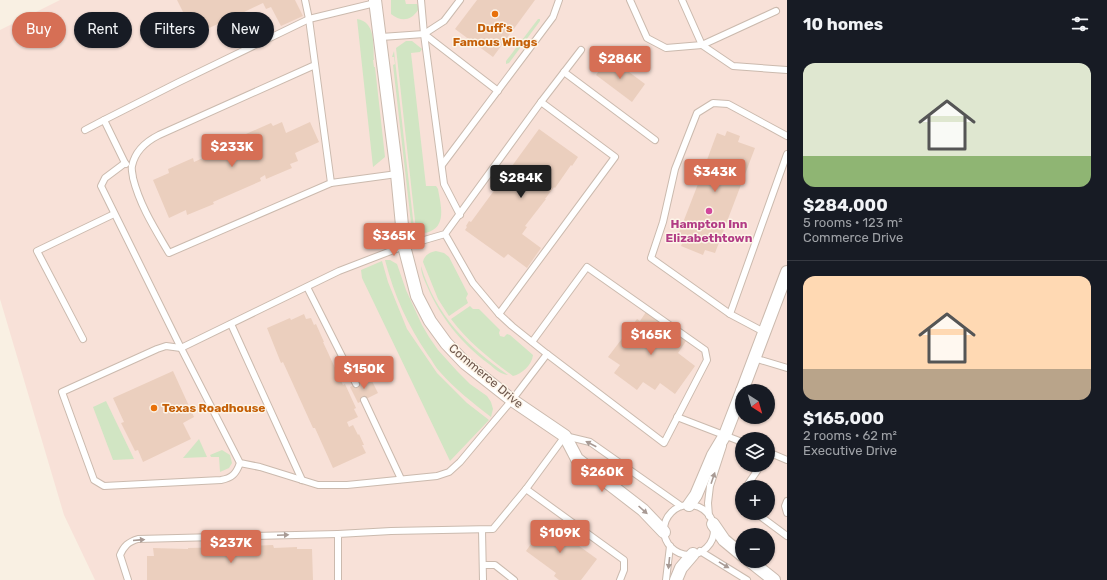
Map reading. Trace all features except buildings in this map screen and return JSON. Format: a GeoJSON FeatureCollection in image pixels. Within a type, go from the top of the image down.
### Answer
{"type":"FeatureCollection","features":[{"type":"Feature","properties":{"kind":"street","name":"Commerce Drive"},"geometry":{"type":"LineString","coordinates":[[375,2],[397,174],[404,246],[417,296],[430,321],[446,343],[465,363],[512,400],[565,436],[577,459],[644,510],[664,532]]}},
{"type":"Feature","properties":{"kind":"street"},"geometry":{"type":"LineString","coordinates":[[745,384],[786,278]]}},
{"type":"Feature","properties":{"kind":"street"},"geometry":{"type":"LineString","coordinates":[[685,506],[696,495],[713,455],[725,435],[735,409]]}},
{"type":"Feature","properties":{"kind":"street"},"geometry":{"type":"LineString","coordinates":[[711,520],[724,540],[735,549]]}},
{"type":"Feature","properties":{"kind":"street"},"geometry":{"type":"LineString","coordinates":[[676,580],[681,568],[696,553]]}},
{"type":"Feature","properties":{"kind":"street"},"geometry":{"type":"LineString","coordinates":[[759,568],[774,580]]}},
{"type":"Feature","properties":{"kind":"lane"},"geometry":{"type":"LineString","coordinates":[[305,0],[309,19],[331,183]]}},
{"type":"Feature","properties":{"kind":"lane"},"geometry":{"type":"LineString","coordinates":[[421,0],[424,34],[444,184],[460,215]]}},
{"type":"Feature","properties":{"kind":"lane"},"geometry":{"type":"LineString","coordinates":[[380,37],[424,34],[444,21],[460,0]]}},
{"type":"Feature","properties":{"kind":"lane"},"geometry":{"type":"LineString","coordinates":[[442,165],[553,17],[559,0]]}},
{"type":"Feature","properties":{"kind":"lane"},"geometry":{"type":"LineString","coordinates":[[630,0],[647,38],[666,48],[702,45],[776,11]]}},
{"type":"Feature","properties":{"kind":"lane"},"geometry":{"type":"LineString","coordinates":[[682,0],[702,45],[733,66],[787,70]]}},
{"type":"Feature","properties":{"kind":"lane"},"geometry":{"type":"LineString","coordinates":[[85,130],[179,82],[309,19],[375,2]]}},
{"type":"Feature","properties":{"kind":"lane"},"geometry":{"type":"LineString","coordinates":[[424,34],[498,91]]}},
{"type":"Feature","properties":{"kind":"lane"},"geometry":{"type":"LineString","coordinates":[[240,463],[235,474],[230,478],[221,480],[104,486],[94,480],[62,392],[157,349],[166,346],[181,348],[340,271],[404,246],[445,234],[580,50]]}},
{"type":"Feature","properties":{"kind":"lane"},"geometry":{"type":"LineString","coordinates":[[315,66],[147,141],[137,152],[131,167],[136,191],[148,219],[169,253],[331,183],[397,174]]}},
{"type":"Feature","properties":{"kind":"lane"},"geometry":{"type":"LineString","coordinates":[[564,72],[655,140]]}},
{"type":"Feature","properties":{"kind":"lane"},"geometry":{"type":"LineString","coordinates":[[500,314],[615,157],[541,102]]}},
{"type":"Feature","properties":{"kind":"lane"},"geometry":{"type":"LineString","coordinates":[[764,332],[730,314],[651,258],[663,222],[675,170],[697,113],[713,103],[728,104],[787,136]]}},
{"type":"Feature","properties":{"kind":"lane"},"geometry":{"type":"LineString","coordinates":[[104,120],[125,163],[131,167]]}},
{"type":"Feature","properties":{"kind":"lane"},"geometry":{"type":"LineString","coordinates":[[730,314],[787,154]]}},
{"type":"Feature","properties":{"kind":"lane"},"geometry":{"type":"LineString","coordinates":[[125,163],[105,178],[101,186],[240,463]]}},
{"type":"Feature","properties":{"kind":"lane"},"geometry":{"type":"LineString","coordinates":[[83,339],[37,251],[114,214]]}},
{"type":"Feature","properties":{"kind":"lane"},"geometry":{"type":"LineString","coordinates":[[445,234],[474,283],[512,326],[546,354],[664,443],[707,360],[705,350],[587,267],[532,342]]}},
{"type":"Feature","properties":{"kind":"lane"},"geometry":{"type":"LineString","coordinates":[[306,287],[356,384]]}},
{"type":"Feature","properties":{"kind":"lane"},"geometry":{"type":"LineString","coordinates":[[231,324],[302,480]]}},
{"type":"Feature","properties":{"kind":"lane"},"geometry":{"type":"LineString","coordinates":[[240,463],[260,467],[318,485],[347,485],[437,476],[449,472],[460,462],[512,400],[546,354]]}},
{"type":"Feature","properties":{"kind":"lane"},"geometry":{"type":"LineString","coordinates":[[754,358],[787,368]]}},
{"type":"Feature","properties":{"kind":"lane"},"geometry":{"type":"LineString","coordinates":[[364,400],[401,479]]}},
{"type":"Feature","properties":{"kind":"lane"},"geometry":{"type":"LineString","coordinates":[[677,417],[735,439]]}},
{"type":"Feature","properties":{"kind":"lane"},"geometry":{"type":"LineString","coordinates":[[711,520],[704,510],[697,506],[685,506],[674,510],[668,516],[665,524],[664,532],[666,540],[670,546],[684,554],[696,553],[707,546],[711,540],[714,532],[708,503],[710,486],[720,458],[725,435]]}},
{"type":"Feature","properties":{"kind":"lane"},"geometry":{"type":"LineString","coordinates":[[128,580],[120,555],[123,547],[130,541],[138,539],[493,529],[526,489],[565,436],[590,442],[685,506]]}},
{"type":"Feature","properties":{"kind":"lane"},"geometry":{"type":"LineString","coordinates":[[775,456],[787,460]]}},
{"type":"Feature","properties":{"kind":"lane"},"geometry":{"type":"LineString","coordinates":[[526,489],[624,560],[624,570],[620,580]]}},
{"type":"Feature","properties":{"kind":"lane"},"geometry":{"type":"LineString","coordinates":[[787,501],[784,506],[787,513]]}},
{"type":"Feature","properties":{"kind":"lane"},"geometry":{"type":"LineString","coordinates":[[765,520],[787,536]]}},
{"type":"Feature","properties":{"kind":"lane"},"geometry":{"type":"LineString","coordinates":[[482,530],[483,580]]}},
{"type":"Feature","properties":{"kind":"lane"},"geometry":{"type":"LineString","coordinates":[[338,534],[338,580]]}},
{"type":"Feature","properties":{"kind":"lane"},"geometry":{"type":"LineString","coordinates":[[666,580],[670,546]]}},
{"type":"Feature","properties":{"kind":"lane"},"geometry":{"type":"LineString","coordinates":[[696,553],[747,580]]}},
{"type":"Feature","properties":{"kind":"lane"},"geometry":{"type":"LineString","coordinates":[[482,565],[495,565],[514,580]]}},
{"type":"Feature","properties":{"kind":"shaded area"},"geometry":{"type":"Polygon","coordinates":[[[60,0],[787,0],[787,580],[95,580],[64,515],[0,299],[0,30],[12,24],[12,48],[66,48],[66,12],[36,12],[60,0]]]}},
{"type":"Feature","properties":{"kind":"green space"},"geometry":{"type":"Polygon","coordinates":[[[391,0],[405,0],[406,4],[417,4],[418,10],[415,14],[406,19],[395,17],[391,14],[391,0]]]}},
{"type":"Feature","properties":{"kind":"green space"},"geometry":{"type":"Polygon","coordinates":[[[357,19],[368,25],[373,41],[373,60],[385,157],[373,167],[357,19]]]}},
{"type":"Feature","properties":{"kind":"green space"},"geometry":{"type":"Polygon","coordinates":[[[538,19],[540,19],[540,21],[509,63],[506,64],[506,61],[538,19]]]}},
{"type":"Feature","properties":{"kind":"green space"},"geometry":{"type":"Polygon","coordinates":[[[406,41],[412,41],[422,49],[420,52],[411,53],[426,186],[436,186],[438,189],[441,206],[441,218],[439,223],[436,228],[425,233],[416,230],[396,48],[406,41]]]}},
{"type":"Feature","properties":{"kind":"green space"},"geometry":{"type":"Polygon","coordinates":[[[394,51],[414,228],[411,223],[393,65],[395,64],[394,57],[392,57],[394,51]]]}},
{"type":"Feature","properties":{"kind":"green space"},"geometry":{"type":"Polygon","coordinates":[[[436,251],[444,253],[449,257],[468,294],[466,298],[468,303],[449,316],[438,299],[423,262],[427,255],[436,251]]]}},
{"type":"Feature","properties":{"kind":"green space"},"geometry":{"type":"Polygon","coordinates":[[[385,260],[390,260],[397,264],[406,290],[422,325],[438,350],[470,384],[487,396],[493,409],[491,417],[458,390],[435,366],[420,343],[402,309],[385,260]]]}},
{"type":"Feature","properties":{"kind":"green space"},"geometry":{"type":"Polygon","coordinates":[[[382,261],[388,282],[407,329],[437,373],[467,403],[489,420],[450,461],[362,278],[361,270],[382,261]]]}},
{"type":"Feature","properties":{"kind":"green space"},"geometry":{"type":"Polygon","coordinates":[[[421,266],[427,284],[444,315],[466,341],[508,375],[502,374],[470,348],[445,319],[432,297],[423,276],[421,266]]]}},
{"type":"Feature","properties":{"kind":"green space"},"geometry":{"type":"Polygon","coordinates":[[[470,306],[473,309],[479,309],[500,330],[500,336],[504,337],[507,334],[510,335],[533,355],[529,366],[513,376],[480,350],[465,335],[451,319],[470,306]]]}},
{"type":"Feature","properties":{"kind":"green space"},"geometry":{"type":"Polygon","coordinates":[[[106,401],[134,459],[113,460],[93,407],[106,401]]]}},
{"type":"Feature","properties":{"kind":"green space"},"geometry":{"type":"Polygon","coordinates":[[[199,439],[207,457],[183,458],[199,439]]]}},
{"type":"Feature","properties":{"kind":"green space"},"geometry":{"type":"Polygon","coordinates":[[[222,450],[230,455],[232,463],[229,468],[220,472],[219,457],[211,457],[210,455],[222,450]]]}},
{"type":"Feature","properties":{"kind":"place","name":"Duff's Famous Wings"},"geometry":{"type":"Point","coordinates":[495,14]}},
{"type":"Feature","properties":{"kind":"place","name":"Hampton Inn Elizabethtown"},"geometry":{"type":"Point","coordinates":[709,211]}},
{"type":"Feature","properties":{"kind":"place","name":"Texas Roadhouse"},"geometry":{"type":"Point","coordinates":[154,408]}}]}
